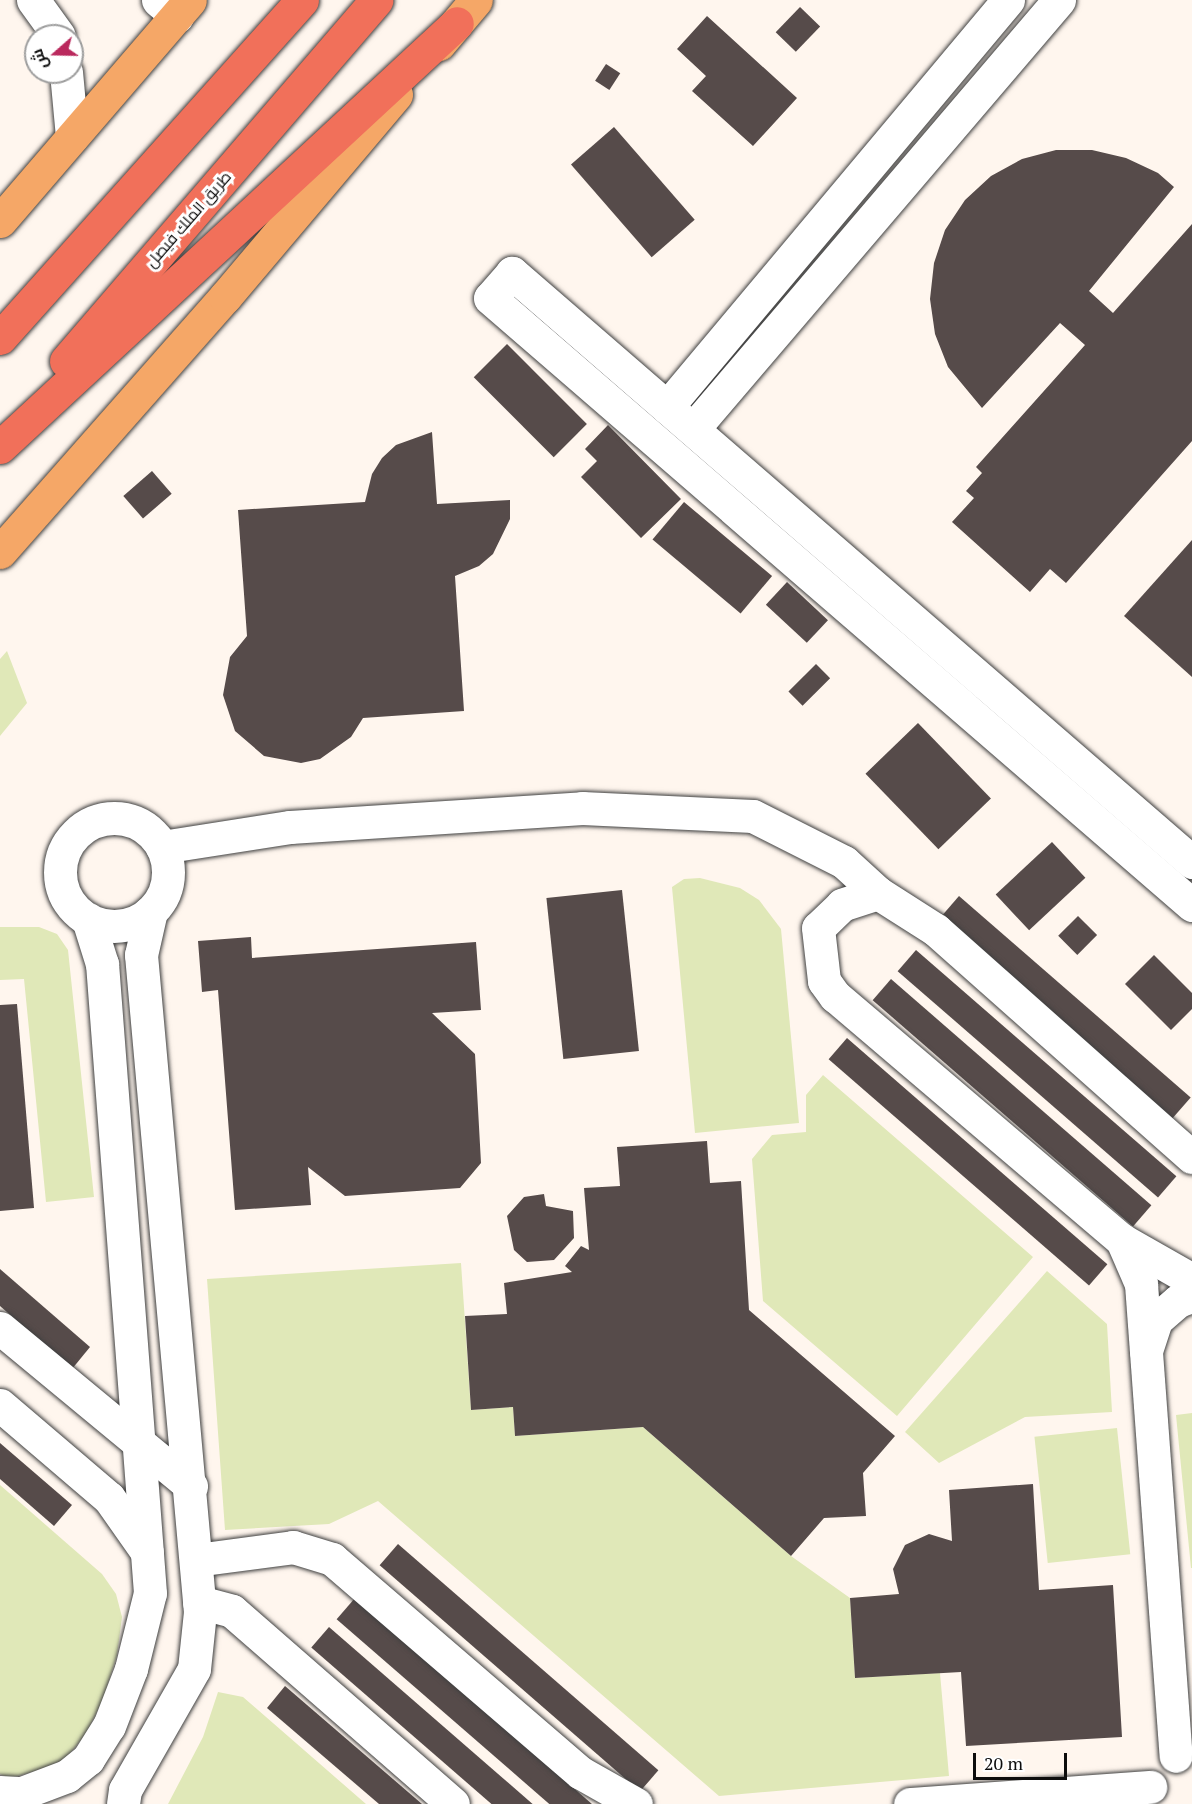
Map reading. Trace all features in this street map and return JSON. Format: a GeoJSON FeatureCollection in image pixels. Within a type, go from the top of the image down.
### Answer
{"type":"FeatureCollection","features":[{"type":"Feature","properties":{"kind":"highway"},"geometry":{"type":"LineString","coordinates":[[0,338],[302,0]]}},
{"type":"Feature","properties":{"kind":"highway","name":"طريق الملك فيصل"},"geometry":{"type":"LineString","coordinates":[[0,438],[377,0]]}},
{"type":"Feature","properties":{"kind":"highway"},"geometry":{"type":"LineString","coordinates":[[0,447],[466,11]]}},
{"type":"Feature","properties":{"kind":"main road"},"geometry":{"type":"LineString","coordinates":[[0,221],[72,137],[175,5]]}},
{"type":"Feature","properties":{"kind":"main road"},"geometry":{"type":"LineString","coordinates":[[0,552],[225,297],[466,11]]}},
{"type":"Feature","properties":{"kind":"street"},"geometry":{"type":"LineString","coordinates":[[33,0],[50,24]]}},
{"type":"Feature","properties":{"kind":"street"},"geometry":{"type":"LineString","coordinates":[[667,407],[1008,0]]}},
{"type":"Feature","properties":{"kind":"street"},"geometry":{"type":"LineString","coordinates":[[693,429],[1059,0]]}},
{"type":"Feature","properties":{"kind":"street"},"geometry":{"type":"LineString","coordinates":[[67,84],[72,137]]}},
{"type":"Feature","properties":{"kind":"street"},"geometry":{"type":"LineString","coordinates":[[1192,862],[512,273],[490,298],[1192,905]]}},
{"type":"Feature","properties":{"kind":"street"},"geometry":{"type":"LineString","coordinates":[[162,847],[290,826],[582,808],[753,816],[844,862],[878,893],[936,930],[1192,1157]]}},
{"type":"Feature","properties":{"kind":"street"},"geometry":{"type":"LineString","coordinates":[[123,1804],[125,1790],[194,1669],[199,1602],[186,1430],[141,955],[151,911],[167,881],[167,864],[162,847],[152,833],[121,818],[96,821],[73,836],[63,851],[59,869],[62,887],[70,904],[88,919],[118,926],[136,921],[151,911]]}},
{"type":"Feature","properties":{"kind":"street"},"geometry":{"type":"LineString","coordinates":[[878,893],[842,905],[818,928],[824,981],[835,996],[1122,1240],[1192,1280]]}},
{"type":"Feature","properties":{"kind":"street"},"geometry":{"type":"LineString","coordinates":[[0,1792],[22,1793],[66,1776],[88,1759],[109,1726],[131,1669],[150,1593],[102,964],[88,919]]}},
{"type":"Feature","properties":{"kind":"street"},"geometry":{"type":"LineString","coordinates":[[910,1804],[1142,1796],[1184,1746],[1145,1355],[1141,1284],[1122,1240]]}},
{"type":"Feature","properties":{"kind":"street"},"geometry":{"type":"LineString","coordinates":[[1145,1355],[1156,1320],[1178,1301],[1192,1296]]}},
{"type":"Feature","properties":{"kind":"street"},"geometry":{"type":"LineString","coordinates":[[0,1328],[191,1486]]}},
{"type":"Feature","properties":{"kind":"street"},"geometry":{"type":"LineString","coordinates":[[0,1405],[109,1498],[147,1552]]}},
{"type":"Feature","properties":{"kind":"street"},"geometry":{"type":"LineString","coordinates":[[140,1444],[186,1430]]}},
{"type":"Feature","properties":{"kind":"street"},"geometry":{"type":"LineString","coordinates":[[196,1560],[293,1547],[332,1558],[581,1773],[636,1804]]}},
{"type":"Feature","properties":{"kind":"street"},"geometry":{"type":"LineString","coordinates":[[199,1602],[232,1611],[453,1804]]}},
{"type":"Feature","properties":{"kind":"green space"},"geometry":{"type":"Polygon","coordinates":[[[7,651],[27,703],[0,736],[0,659],[7,651]]]}},
{"type":"Feature","properties":{"kind":"green space"},"geometry":{"type":"Polygon","coordinates":[[[700,878],[740,888],[759,900],[781,929],[799,1123],[695,1133],[672,887],[684,879],[700,878]]]}},
{"type":"Feature","properties":{"kind":"green space"},"geometry":{"type":"Polygon","coordinates":[[[0,927],[39,927],[57,934],[68,950],[94,1197],[46,1202],[24,979],[0,980],[0,927]]]}},
{"type":"Feature","properties":{"kind":"green space"},"geometry":{"type":"Polygon","coordinates":[[[823,1075],[1033,1257],[897,1416],[763,1301],[752,1159],[772,1135],[806,1132],[806,1095],[823,1075]]]}},
{"type":"Feature","properties":{"kind":"green space"},"geometry":{"type":"Polygon","coordinates":[[[461,1263],[471,1410],[513,1407],[515,1436],[643,1427],[791,1556],[850,1598],[855,1678],[940,1673],[949,1776],[719,1796],[378,1501],[329,1524],[225,1530],[207,1279],[461,1263]]]}},
{"type":"Feature","properties":{"kind":"green space"},"geometry":{"type":"Polygon","coordinates":[[[1047,1271],[1107,1324],[1112,1412],[1025,1417],[939,1463],[905,1432],[1047,1271]]]}},
{"type":"Feature","properties":{"kind":"green space"},"geometry":{"type":"Polygon","coordinates":[[[1192,1413],[1192,1568],[1191,1568],[1176,1415],[1192,1413]]]}},
{"type":"Feature","properties":{"kind":"green space"},"geometry":{"type":"Polygon","coordinates":[[[1117,1428],[1130,1554],[1048,1563],[1034,1437],[1117,1428]]]}},
{"type":"Feature","properties":{"kind":"green space"},"geometry":{"type":"Polygon","coordinates":[[[0,1485],[102,1574],[116,1594],[122,1617],[117,1655],[102,1702],[85,1735],[66,1758],[47,1768],[10,1778],[0,1774],[0,1485]]]}},
{"type":"Feature","properties":{"kind":"green space"},"geometry":{"type":"Polygon","coordinates":[[[218,1692],[243,1697],[366,1804],[168,1804],[203,1737],[218,1692]]]}},
{"type":"Feature","properties":{"kind":"building"},"geometry":{"type":"Polygon","coordinates":[[[800,7],[820,26],[796,52],[776,32],[800,7]]]}},
{"type":"Feature","properties":{"kind":"building"},"geometry":{"type":"Polygon","coordinates":[[[707,16],[797,98],[753,146],[692,91],[706,76],[677,49],[707,16]]]}},
{"type":"Feature","properties":{"kind":"building"},"geometry":{"type":"Polygon","coordinates":[[[606,64],[620,73],[609,90],[595,81],[606,64]]]}},
{"type":"Feature","properties":{"kind":"building"},"geometry":{"type":"Polygon","coordinates":[[[614,127],[695,220],[652,257],[571,164],[614,127]]]}},
{"type":"Feature","properties":{"kind":"building"},"geometry":{"type":"Polygon","coordinates":[[[1056,150],[1092,150],[1126,158],[1158,173],[1174,187],[1089,291],[1113,313],[1192,224],[1192,441],[1066,583],[1050,569],[1030,592],[952,522],[974,498],[966,491],[982,473],[976,467],[1085,345],[1060,323],[982,408],[948,367],[935,334],[930,299],[934,263],[945,230],[965,200],[991,176],[1022,159],[1056,150]]]}},
{"type":"Feature","properties":{"kind":"building"},"geometry":{"type":"Polygon","coordinates":[[[507,344],[587,424],[554,457],[474,377],[507,344]]]}},
{"type":"Feature","properties":{"kind":"building"},"geometry":{"type":"Polygon","coordinates":[[[608,425],[681,499],[641,538],[581,477],[597,461],[585,449],[608,425]]]}},
{"type":"Feature","properties":{"kind":"building"},"geometry":{"type":"Polygon","coordinates":[[[432,432],[437,504],[510,500],[510,519],[493,554],[479,566],[455,576],[464,711],[363,718],[351,737],[320,759],[301,763],[264,756],[235,731],[223,695],[230,657],[247,636],[238,510],[365,502],[372,474],[382,458],[396,445],[432,432]]]}},
{"type":"Feature","properties":{"kind":"building"},"geometry":{"type":"Polygon","coordinates":[[[152,471],[172,494],[143,519],[123,496],[152,471]]]}},
{"type":"Feature","properties":{"kind":"building"},"geometry":{"type":"Polygon","coordinates":[[[684,502],[772,576],[741,613],[653,540],[684,502]]]}},
{"type":"Feature","properties":{"kind":"building"},"geometry":{"type":"Polygon","coordinates":[[[1192,540],[1192,677],[1124,616],[1192,540]]]}},
{"type":"Feature","properties":{"kind":"building"},"geometry":{"type":"Polygon","coordinates":[[[787,582],[828,620],[807,643],[766,605],[787,582]]]}},
{"type":"Feature","properties":{"kind":"building"},"geometry":{"type":"Polygon","coordinates":[[[816,664],[830,678],[803,706],[788,692],[816,664]]]}},
{"type":"Feature","properties":{"kind":"building"},"geometry":{"type":"Polygon","coordinates":[[[918,723],[991,799],[938,849],[865,774],[918,723]]]}},
{"type":"Feature","properties":{"kind":"building"},"geometry":{"type":"Polygon","coordinates":[[[1052,842],[1085,878],[1029,930],[996,895],[1052,842]]]}},
{"type":"Feature","properties":{"kind":"building"},"geometry":{"type":"Polygon","coordinates":[[[622,890],[639,1051],[563,1059],[546,898],[622,890]]]}},
{"type":"Feature","properties":{"kind":"building"},"geometry":{"type":"Polygon","coordinates":[[[959,896],[1191,1097],[1172,1119],[941,917],[959,896]]]}},
{"type":"Feature","properties":{"kind":"building"},"geometry":{"type":"Polygon","coordinates":[[[1078,916],[1097,935],[1077,955],[1058,936],[1078,916]]]}},
{"type":"Feature","properties":{"kind":"building"},"geometry":{"type":"Polygon","coordinates":[[[251,937],[252,958],[476,942],[481,1010],[432,1013],[475,1054],[481,1163],[460,1188],[345,1196],[308,1167],[311,1205],[235,1210],[218,990],[202,992],[198,941],[251,937]]]}},
{"type":"Feature","properties":{"kind":"building"},"geometry":{"type":"Polygon","coordinates":[[[916,950],[1176,1176],[1158,1197],[898,971],[916,950]]]}},
{"type":"Feature","properties":{"kind":"building"},"geometry":{"type":"Polygon","coordinates":[[[1154,955],[1192,993],[1192,1009],[1171,1030],[1125,984],[1154,955]]]}},
{"type":"Feature","properties":{"kind":"building"},"geometry":{"type":"Polygon","coordinates":[[[891,979],[1151,1205],[1133,1226],[873,1000],[891,979]]]}},
{"type":"Feature","properties":{"kind":"building"},"geometry":{"type":"Polygon","coordinates":[[[17,1004],[34,1208],[0,1211],[0,1005],[17,1004]]]}},
{"type":"Feature","properties":{"kind":"building"},"geometry":{"type":"Polygon","coordinates":[[[847,1038],[1107,1264],[1089,1285],[829,1059],[847,1038]]]}},
{"type":"Feature","properties":{"kind":"building"},"geometry":{"type":"Polygon","coordinates":[[[707,1141],[710,1183],[741,1181],[749,1310],[895,1436],[863,1473],[866,1516],[824,1518],[791,1556],[643,1427],[515,1436],[513,1407],[471,1410],[465,1316],[507,1314],[504,1283],[572,1272],[565,1266],[581,1246],[589,1250],[584,1188],[620,1186],[617,1147],[707,1141]]]}},
{"type":"Feature","properties":{"kind":"building"},"geometry":{"type":"Polygon","coordinates":[[[544,1194],[546,1206],[573,1211],[574,1238],[554,1260],[527,1262],[514,1250],[507,1216],[524,1197],[544,1194]]]}},
{"type":"Feature","properties":{"kind":"building"},"geometry":{"type":"Polygon","coordinates":[[[0,1269],[90,1347],[72,1369],[0,1306],[0,1269]]]}},
{"type":"Feature","properties":{"kind":"building"},"geometry":{"type":"Polygon","coordinates":[[[0,1443],[72,1505],[54,1526],[0,1479],[0,1443]]]}},
{"type":"Feature","properties":{"kind":"building"},"geometry":{"type":"Polygon","coordinates":[[[1033,1484],[1039,1590],[1113,1585],[1122,1737],[966,1746],[961,1672],[855,1678],[850,1598],[899,1594],[893,1569],[905,1545],[929,1534],[952,1541],[949,1490],[1033,1484]]]}},
{"type":"Feature","properties":{"kind":"building"},"geometry":{"type":"Polygon","coordinates":[[[398,1544],[658,1770],[640,1791],[380,1565],[398,1544]]]}},
{"type":"Feature","properties":{"kind":"building"},"geometry":{"type":"Polygon","coordinates":[[[355,1598],[592,1804],[549,1804],[337,1619],[355,1598]]]}},
{"type":"Feature","properties":{"kind":"building"},"geometry":{"type":"Polygon","coordinates":[[[329,1627],[533,1804],[491,1804],[311,1647],[329,1627]]]}},
{"type":"Feature","properties":{"kind":"building"},"geometry":{"type":"Polygon","coordinates":[[[285,1686],[422,1804],[379,1804],[267,1708],[285,1686]]]}}]}
